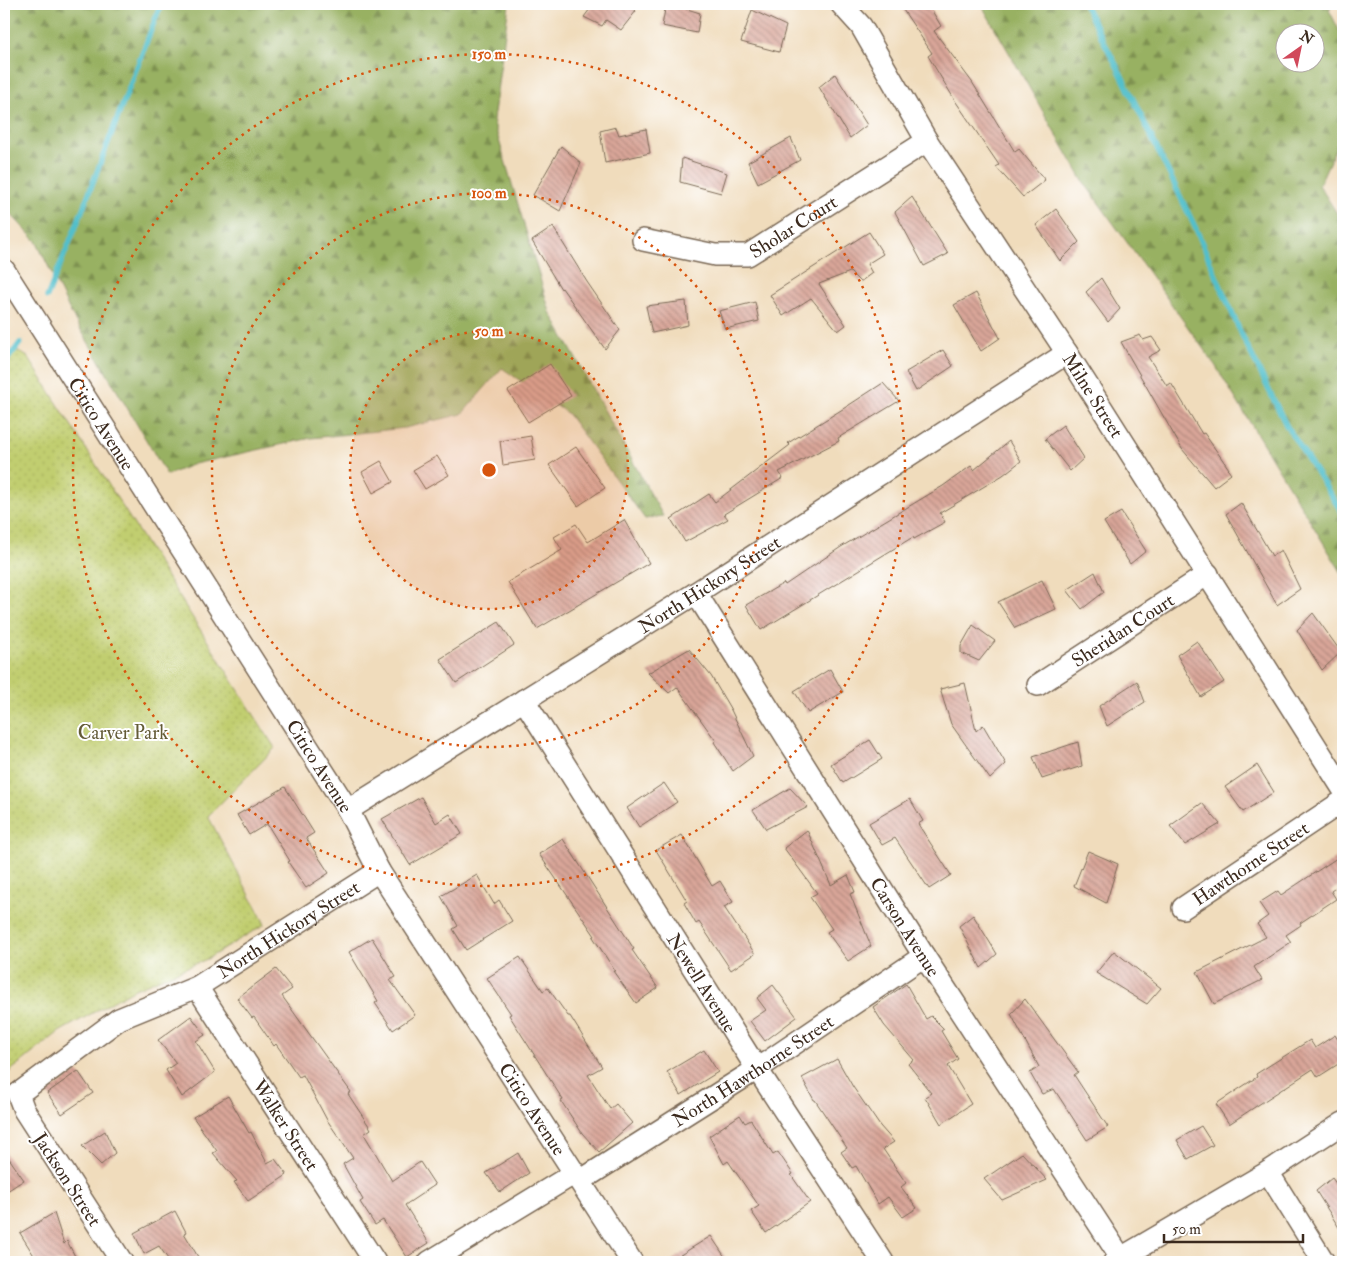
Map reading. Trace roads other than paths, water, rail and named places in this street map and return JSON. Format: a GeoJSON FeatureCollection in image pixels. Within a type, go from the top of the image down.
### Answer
{"type":"FeatureCollection","features":[{"type":"Feature","properties":{"kind":"street","name":"Milne Street"},"geometry":{"type":"LineString","coordinates":[[840,4],[861,26],[927,141],[1067,353],[1343,789]]}},
{"type":"Feature","properties":{"kind":"street","name":"Sholar Court"},"geometry":{"type":"LineString","coordinates":[[643,240],[715,255],[748,255],[927,141]]}},
{"type":"Feature","properties":{"kind":"street","name":"Citico Avenue"},"geometry":{"type":"LineString","coordinates":[[7,281],[348,810],[379,871],[632,1262]]}},
{"type":"Feature","properties":{"kind":"street","name":"North Hickory Street"},"geometry":{"type":"LineString","coordinates":[[348,810],[696,593],[1067,353]]}},
{"type":"Feature","properties":{"kind":"street","name":"Sheridan Court"},"geometry":{"type":"LineString","coordinates":[[1038,685],[1208,574]]}},
{"type":"Feature","properties":{"kind":"street","name":"Carson Avenue"},"geometry":{"type":"LineString","coordinates":[[696,593],[1118,1260]]}},
{"type":"Feature","properties":{"kind":"street","name":"Newell Avenue"},"geometry":{"type":"LineString","coordinates":[[524,700],[757,1069],[883,1262]]}},
{"type":"Feature","properties":{"kind":"street","name":"Hawthorne Street"},"geometry":{"type":"LineString","coordinates":[[1183,908],[1343,801]]}},
{"type":"Feature","properties":{"kind":"street","name":"North Hickory Street"},"geometry":{"type":"LineString","coordinates":[[18,1094],[119,1019],[197,987],[379,871]]}},
{"type":"Feature","properties":{"kind":"street","name":"North Hawthorne Street"},"geometry":{"type":"LineString","coordinates":[[429,1262],[578,1177],[757,1069],[924,956]]}},
{"type":"Feature","properties":{"kind":"street","name":"Walker Street"},"geometry":{"type":"LineString","coordinates":[[197,987],[375,1262]]}},
{"type":"Feature","properties":{"kind":"street","name":"Jackson Street"},"geometry":{"type":"LineString","coordinates":[[18,1094],[24,1110],[122,1262]]}},
{"type":"Feature","properties":{"kind":"street"},"geometry":{"type":"LineString","coordinates":[[1118,1260],[1268,1172],[1343,1123]]}},
{"type":"Feature","properties":{"kind":"street"},"geometry":{"type":"LineString","coordinates":[[1268,1172],[1324,1262]]}},
{"type":"Feature","properties":{"kind":"waterway"},"geometry":{"type":"LineString","coordinates":[[47,297],[161,4]]}},
{"type":"Feature","properties":{"kind":"waterway"},"geometry":{"type":"LineString","coordinates":[[1084,4],[1120,72],[1196,229],[1239,329],[1286,425],[1343,514]]}},
{"type":"Feature","properties":{"kind":"waterway"},"geometry":{"type":"LineString","coordinates":[[4,364],[20,343]]}},
{"type":"Feature","properties":{"kind":"park label","name":"Carver Park"},"geometry":{"type":"Point","coordinates":[123,732]}}]}
